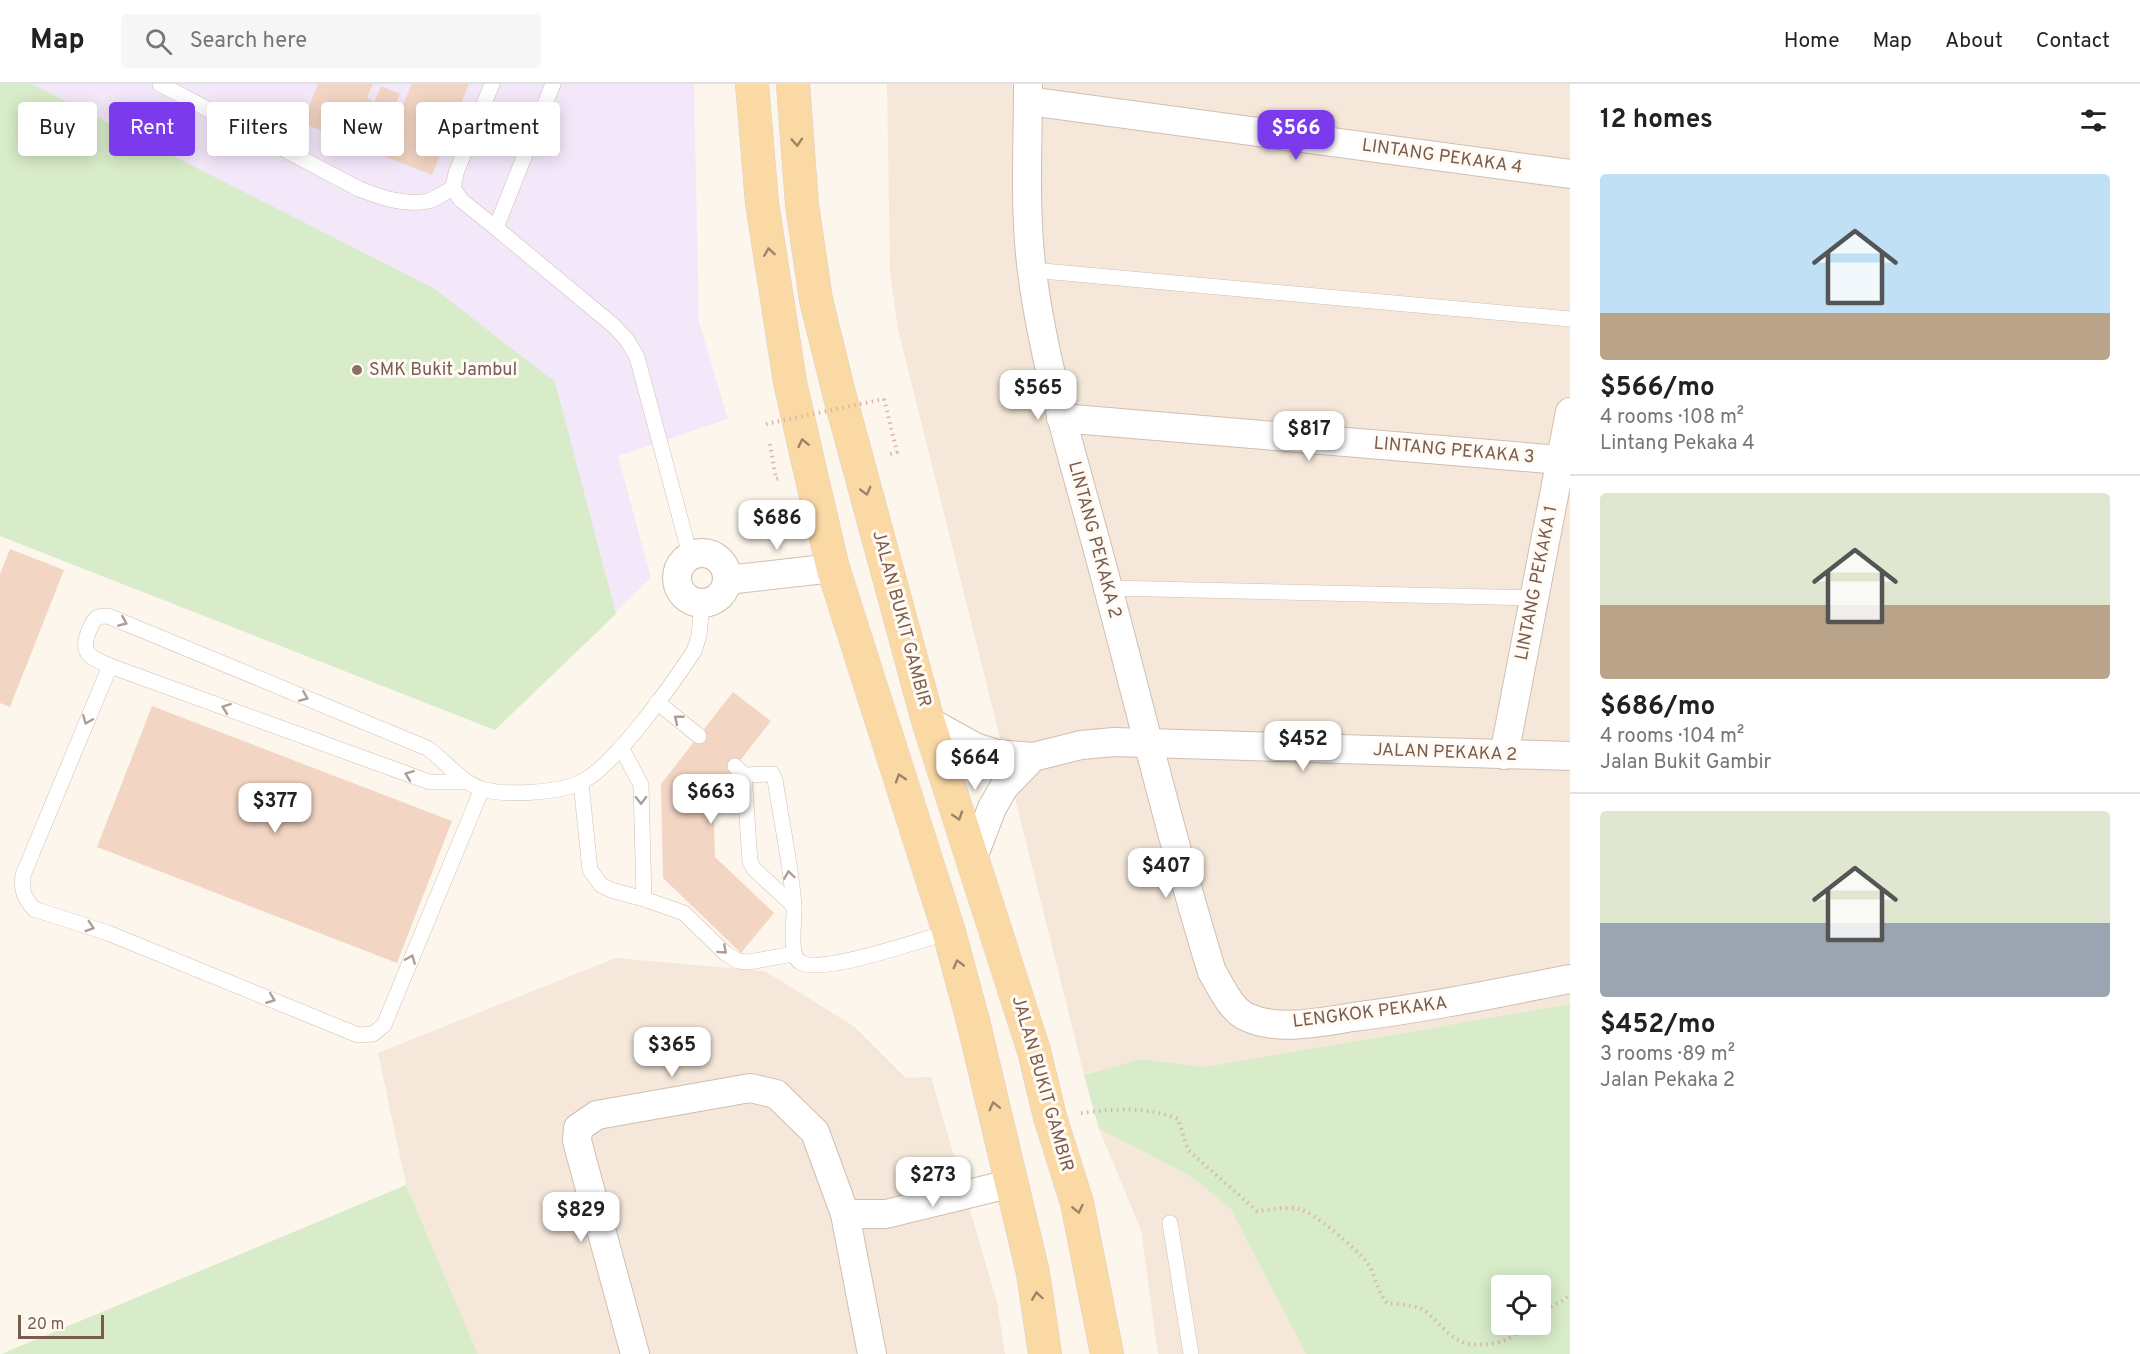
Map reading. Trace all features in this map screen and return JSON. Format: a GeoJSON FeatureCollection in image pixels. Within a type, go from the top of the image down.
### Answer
{"type":"FeatureCollection","features":[{"type":"Feature","properties":{"kind":"main road"},"geometry":{"type":"LineString","coordinates":[[753,84],[762,203],[790,382],[833,568],[949,932],[1011,1174],[1033,1273],[1045,1354]]}},
{"type":"Feature","properties":{"kind":"main road","name":"JALAN BUKIT GAMBIR"},"geometry":{"type":"LineString","coordinates":[[793,84],[802,205],[816,300],[928,721],[1034,1051],[1050,1117],[1077,1203],[1107,1354]]}},
{"type":"Feature","properties":{"kind":"street","name":"LINTANG PEKAKA 4"},"geometry":{"type":"LineString","coordinates":[[1028,93],[1570,174]]}},
{"type":"Feature","properties":{"kind":"street","name":"LINTANG PEKAKA 2"},"geometry":{"type":"LineString","coordinates":[[1028,93],[1028,217],[1032,270],[1040,324],[1061,418],[1108,588],[1147,744]]}},
{"type":"Feature","properties":{"kind":"street","name":"LINTANG PEKAKA 1"},"geometry":{"type":"LineString","coordinates":[[1504,755],[1563,468],[1570,412]]}},
{"type":"Feature","properties":{"kind":"street","name":"LINTANG PEKAKA 3"},"geometry":{"type":"LineString","coordinates":[[1061,418],[1563,468]]}},
{"type":"Feature","properties":{"kind":"street"},"geometry":{"type":"LineString","coordinates":[[711,554],[720,561],[726,570],[727,580],[719,597],[702,603],[691,601],[682,594],[677,584],[677,573],[682,562],[690,555],[711,554]]}},
{"type":"Feature","properties":{"kind":"street"},"geometry":{"type":"LineString","coordinates":[[727,580],[833,568]]}},
{"type":"Feature","properties":{"kind":"street","name":"JALAN PEKAKA 2"},"geometry":{"type":"LineString","coordinates":[[928,721],[975,747],[997,754],[1033,758],[1081,745],[1113,742],[1570,756]]}},
{"type":"Feature","properties":{"kind":"street","name":"LENGKOK PEKAKA"},"geometry":{"type":"LineString","coordinates":[[1147,744],[1212,972],[1233,1005],[1247,1018],[1297,1025],[1421,1008],[1570,979]]}},
{"type":"Feature","properties":{"kind":"street","name":"JALAN PEKAKA 2"},"geometry":{"type":"LineString","coordinates":[[972,860],[992,808],[1004,787],[1033,758]]}},
{"type":"Feature","properties":{"kind":"street"},"geometry":{"type":"LineString","coordinates":[[635,1354],[577,1141],[578,1128],[597,1115],[750,1088],[776,1094],[815,1132],[845,1214],[872,1354]]}},
{"type":"Feature","properties":{"kind":"street"},"geometry":{"type":"LineString","coordinates":[[845,1214],[886,1214],[1011,1174]]}},
{"type":"Feature","properties":{"kind":"lane"},"geometry":{"type":"LineString","coordinates":[[160,84],[359,189],[386,199],[410,202],[429,201],[453,188]]}},
{"type":"Feature","properties":{"kind":"lane"},"geometry":{"type":"LineString","coordinates":[[492,84],[456,172],[453,188],[461,200],[614,326],[627,340],[637,357],[690,555]]}},
{"type":"Feature","properties":{"kind":"lane"},"geometry":{"type":"LineString","coordinates":[[496,228],[553,84]]}},
{"type":"Feature","properties":{"kind":"lane"},"geometry":{"type":"LineString","coordinates":[[1032,270],[1570,320]]}},
{"type":"Feature","properties":{"kind":"lane"},"geometry":{"type":"LineString","coordinates":[[1108,588],[1535,598]]}},
{"type":"Feature","properties":{"kind":"lane"},"geometry":{"type":"LineString","coordinates":[[466,782],[430,782],[420,779],[110,666],[90,656],[86,649],[86,640],[93,621],[99,616],[108,616],[427,748],[466,782],[482,789],[502,792],[549,791],[581,783],[621,747],[694,651],[699,636],[702,603]]}},
{"type":"Feature","properties":{"kind":"lane"},"geometry":{"type":"LineString","coordinates":[[110,666],[23,875],[22,887],[26,900],[34,909],[108,933],[358,1035],[373,1034],[384,1025],[482,789]]}},
{"type":"Feature","properties":{"kind":"lane"},"geometry":{"type":"LineString","coordinates":[[657,702],[699,736]]}},
{"type":"Feature","properties":{"kind":"lane"},"geometry":{"type":"LineString","coordinates":[[621,747],[641,785],[644,899]]}},
{"type":"Feature","properties":{"kind":"lane"},"geometry":{"type":"LineString","coordinates":[[794,906],[754,869],[750,862],[740,771],[772,774],[775,779],[794,906],[793,954],[798,962],[806,966],[839,964],[949,932]]}},
{"type":"Feature","properties":{"kind":"lane"},"geometry":{"type":"LineString","coordinates":[[581,783],[590,870],[601,885],[684,913],[725,953],[738,961],[749,962],[793,954]]}},
{"type":"Feature","properties":{"kind":"lane"},"geometry":{"type":"LineString","coordinates":[[1170,1223],[1191,1354]]}},
{"type":"Feature","properties":{"kind":"path"},"geometry":{"type":"LineString","coordinates":[[766,424],[884,399]]}},
{"type":"Feature","properties":{"kind":"path"},"geometry":{"type":"LineString","coordinates":[[1050,1117],[1118,1108],[1163,1113],[1178,1119],[1188,1150],[1257,1211],[1298,1208],[1314,1215],[1365,1260],[1373,1274],[1380,1295],[1387,1303],[1419,1308],[1462,1343],[1480,1346],[1502,1342],[1516,1335]]}},
{"type":"Feature","properties":{"kind":"path"},"geometry":{"type":"LineString","coordinates":[[1551,1306],[1570,1294]]}},
{"type":"Feature","properties":{"kind":"shaded area","name":"SMK Bukit Jambul"},"geometry":{"type":"Polygon","coordinates":[[[0,84],[694,84],[699,322],[728,419],[618,456],[651,578],[495,730],[0,536],[0,84]]]}},
{"type":"Feature","properties":{"kind":"shaded area"},"geometry":{"type":"Polygon","coordinates":[[[887,84],[1570,84],[1570,1004],[1204,1067],[1142,1059],[1084,1075],[898,329],[890,272],[887,84]]]}},
{"type":"Feature","properties":{"kind":"shaded area"},"geometry":{"type":"Polygon","coordinates":[[[616,958],[765,971],[855,1027],[906,1078],[931,1077],[997,1302],[1005,1354],[478,1354],[406,1185],[378,1053],[616,958]]]}},
{"type":"Feature","properties":{"kind":"shaded area"},"geometry":{"type":"Polygon","coordinates":[[[1099,1129],[1189,1175],[1230,1208],[1306,1354],[1158,1354],[1141,1230],[1099,1129]]]}},
{"type":"Feature","properties":{"kind":"green space","name":"SMK Bukit Jambul"},"geometry":{"type":"Polygon","coordinates":[[[0,84],[32,84],[67,102],[18,102],[18,156],[97,156],[97,117],[109,123],[109,156],[174,156],[435,289],[555,382],[616,614],[495,730],[0,536],[0,84]]]}},
{"type":"Feature","properties":{"kind":"green space"},"geometry":{"type":"Polygon","coordinates":[[[1570,1004],[1570,1354],[1306,1354],[1230,1208],[1189,1175],[1099,1129],[1084,1075],[1142,1059],[1204,1067],[1570,1004]]]}},
{"type":"Feature","properties":{"kind":"green space"},"geometry":{"type":"Polygon","coordinates":[[[406,1185],[478,1354],[1,1354],[406,1185]]]}},
{"type":"Feature","properties":{"kind":"building"},"geometry":{"type":"Polygon","coordinates":[[[318,84],[373,84],[367,98],[374,102],[321,102],[321,131],[309,126],[309,106],[318,84]]]}},
{"type":"Feature","properties":{"kind":"building"},"geometry":{"type":"Polygon","coordinates":[[[412,84],[469,84],[462,102],[416,102],[416,156],[440,156],[432,175],[384,156],[404,156],[404,102],[412,84]]]}},
{"type":"Feature","properties":{"kind":"building"},"geometry":{"type":"Polygon","coordinates":[[[381,86],[400,94],[397,102],[374,102],[381,86]]]}},
{"type":"Feature","properties":{"kind":"building"},"geometry":{"type":"Polygon","coordinates":[[[10,549],[64,570],[10,707],[0,703],[0,574],[10,549]]]}},
{"type":"Feature","properties":{"kind":"building"},"geometry":{"type":"Polygon","coordinates":[[[733,692],[771,721],[713,795],[715,857],[774,913],[741,953],[663,878],[661,784],[733,692]]]}},
{"type":"Feature","properties":{"kind":"building"},"geometry":{"type":"Polygon","coordinates":[[[152,706],[452,821],[397,963],[97,847],[152,706]]]}},
{"type":"Feature","properties":{"kind":"place","name":"SMK Bukit Jambul"},"geometry":{"type":"Point","coordinates":[357,370]}}]}
